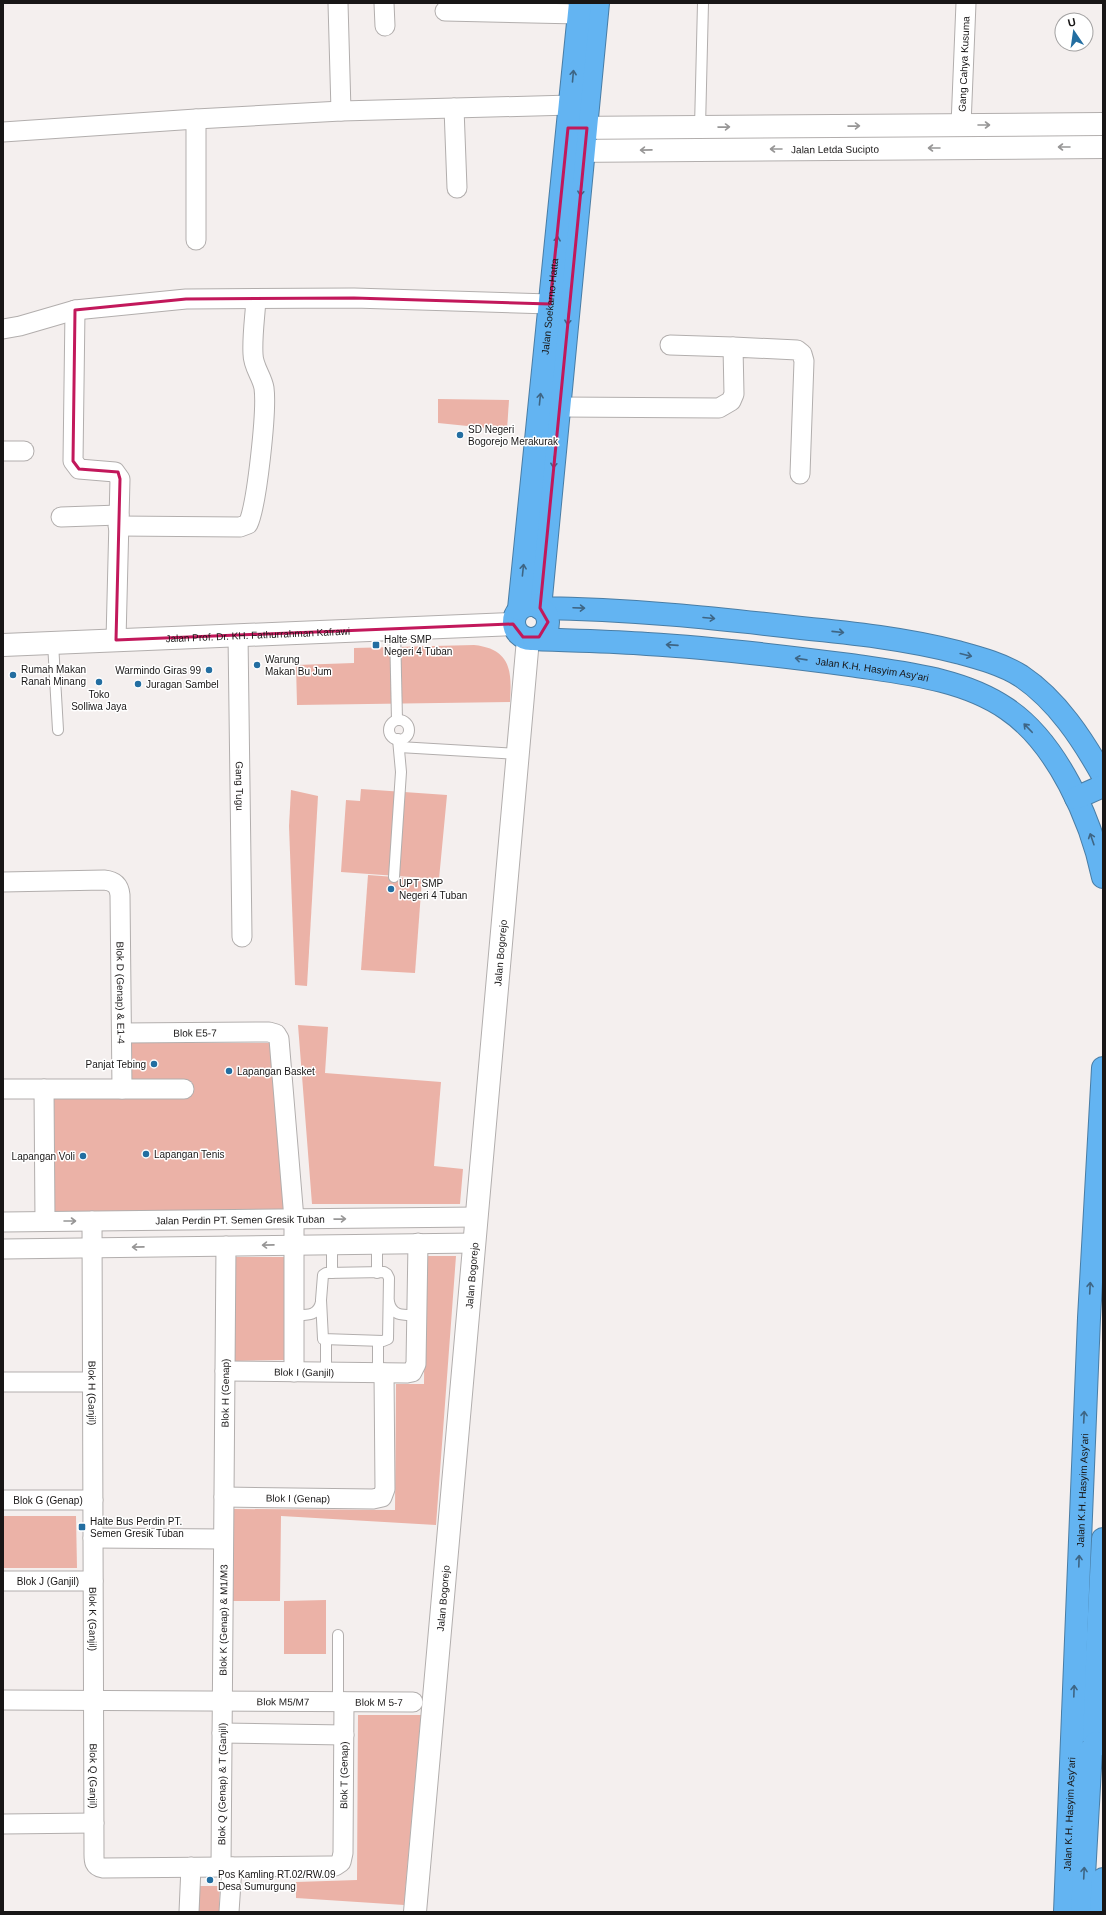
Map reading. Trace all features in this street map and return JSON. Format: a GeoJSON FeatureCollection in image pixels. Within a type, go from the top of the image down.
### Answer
{"type":"FeatureCollection","features":[{"type":"Feature","properties":{"kind":"highway","name":"Jalan Soekarno-Hatta"},"geometry":{"type":"LineString","coordinates":[[540,608],[552,420],[577,128],[598,3]]}},
{"type":"Feature","properties":{"kind":"highway","name":"Jalan Soekarno-Hatta"},"geometry":{"type":"LineString","coordinates":[[577,128],[571,105],[580,8]]}},
{"type":"Feature","properties":{"kind":"highway","name":"Jalan Soekarno-Hatta"},"geometry":{"type":"LineString","coordinates":[[524,628],[552,420],[550,304],[575,151]]}},
{"type":"Feature","properties":{"kind":"highway"},"geometry":{"type":"LineString","coordinates":[[540,608],[544,611],[548,622],[544,633],[524,628],[529,604],[540,608],[637,611],[853,633],[936,647],[976,657],[1021,676],[1047,698],[1073,730],[1103,776]]}},
{"type":"Feature","properties":{"kind":"highway","name":"Jalan K.H. Hasyim Asy'ari"},"geometry":{"type":"LineString","coordinates":[[524,628],[645,643],[727,650],[889,671],[945,682],[980,694],[996,702],[1018,717],[1036,736],[1061,770],[1076,798],[1091,835],[1103,877]]}},
{"type":"Feature","properties":{"kind":"highway"},"geometry":{"type":"LineString","coordinates":[[1076,798],[1103,786]]}},
{"type":"Feature","properties":{"kind":"highway","name":"Jalan K.H. Hasyim Asy'ari"},"geometry":{"type":"LineString","coordinates":[[1065,1912],[1088,1326],[1103,1068]]}},
{"type":"Feature","properties":{"kind":"highway"},"geometry":{"type":"LineString","coordinates":[[1073,1714],[1080,1729],[1088,1731],[1093,1727],[1103,1539]]}},
{"type":"Feature","properties":{"kind":"highway"},"geometry":{"type":"LineString","coordinates":[[1082,1912],[1090,1750],[1096,1743],[1103,1744]]}},
{"type":"Feature","properties":{"kind":"highway"},"geometry":{"type":"LineString","coordinates":[[1101,1912],[1103,1879]]}},
{"type":"Feature","properties":{"kind":"main road"},"geometry":{"type":"LineString","coordinates":[[577,128],[1103,124]]}},
{"type":"Feature","properties":{"kind":"main road","name":"Jalan Letda Sucipto"},"geometry":{"type":"LineString","coordinates":[[575,151],[1103,147]]}},
{"type":"Feature","properties":{"kind":"main road","name":"Jalan Prof. Dr. KH. Fathurrahman Kafrawi"},"geometry":{"type":"LineString","coordinates":[[3,645],[395,628],[524,628]]}},
{"type":"Feature","properties":{"kind":"main road","name":"Jalan Bogorejo"},"geometry":{"type":"LineString","coordinates":[[415,1912],[518,754],[524,628]]}},
{"type":"Feature","properties":{"kind":"street"},"geometry":{"type":"LineString","coordinates":[[338,3],[341,111]]}},
{"type":"Feature","properties":{"kind":"street"},"geometry":{"type":"LineString","coordinates":[[384,3],[385,26]]}},
{"type":"Feature","properties":{"kind":"street","name":"Gang Cahya Kusuma"},"geometry":{"type":"LineString","coordinates":[[961,125],[966,3]]}},
{"type":"Feature","properties":{"kind":"street"},"geometry":{"type":"LineString","coordinates":[[445,11],[580,8]]}},
{"type":"Feature","properties":{"kind":"street"},"geometry":{"type":"LineString","coordinates":[[3,132],[196,118],[341,111],[571,105]]}},
{"type":"Feature","properties":{"kind":"street"},"geometry":{"type":"LineString","coordinates":[[454,108],[457,188]]}},
{"type":"Feature","properties":{"kind":"street"},"geometry":{"type":"LineString","coordinates":[[196,118],[196,240]]}},
{"type":"Feature","properties":{"kind":"street"},"geometry":{"type":"LineString","coordinates":[[3,329],[20,326],[75,310],[186,299],[354,298],[550,304]]}},
{"type":"Feature","properties":{"kind":"street"},"geometry":{"type":"LineString","coordinates":[[61,517],[240,527],[248,524],[251,517],[257,478],[264,402],[263,382],[255,365],[253,354],[256,299]]}},
{"type":"Feature","properties":{"kind":"street"},"geometry":{"type":"LineString","coordinates":[[75,310],[73,461],[79,469],[115,472],[119,474],[120,479],[116,640]]}},
{"type":"Feature","properties":{"kind":"street"},"geometry":{"type":"LineString","coordinates":[[670,345],[794,349],[802,354],[804,361],[800,474]]}},
{"type":"Feature","properties":{"kind":"street"},"geometry":{"type":"LineString","coordinates":[[552,420],[714,409],[724,406],[731,401],[734,394],[733,347]]}},
{"type":"Feature","properties":{"kind":"street"},"geometry":{"type":"LineString","coordinates":[[3,451],[24,451]]}},
{"type":"Feature","properties":{"kind":"street","name":"Gang Tugu"},"geometry":{"type":"LineString","coordinates":[[238,635],[242,937]]}},
{"type":"Feature","properties":{"kind":"street","name":"Blok D (Genap) & E1-4"},"geometry":{"type":"LineString","coordinates":[[3,882],[108,881],[117,885],[120,895],[122,1089]]}},
{"type":"Feature","properties":{"kind":"street","name":"Blok E5-7"},"geometry":{"type":"LineString","coordinates":[[122,1033],[269,1032],[277,1036],[281,1043],[294,1219]]}},
{"type":"Feature","properties":{"kind":"street"},"geometry":{"type":"LineString","coordinates":[[3,1089],[184,1089]]}},
{"type":"Feature","properties":{"kind":"street"},"geometry":{"type":"LineString","coordinates":[[44,1089],[45,1221]]}},
{"type":"Feature","properties":{"kind":"street","name":"Jalan Perdin PT. Semen Gresik Tuban"},"geometry":{"type":"LineString","coordinates":[[3,1222],[477,1217]]}},
{"type":"Feature","properties":{"kind":"street"},"geometry":{"type":"LineString","coordinates":[[294,1219],[294,1372]]}},
{"type":"Feature","properties":{"kind":"street","name":"Blok H (Ganjil)"},"geometry":{"type":"LineString","coordinates":[[92,1221],[93,1538]]}},
{"type":"Feature","properties":{"kind":"street"},"geometry":{"type":"LineString","coordinates":[[3,1249],[475,1242]]}},
{"type":"Feature","properties":{"kind":"street"},"geometry":{"type":"LineString","coordinates":[[417,1315],[418,1243]]}},
{"type":"Feature","properties":{"kind":"street","name":"Blok H (Genap)"},"geometry":{"type":"LineString","coordinates":[[223,1539],[226,1246]]}},
{"type":"Feature","properties":{"kind":"street","name":"Blok I (Ganjil)"},"geometry":{"type":"LineString","coordinates":[[225,1371],[407,1373],[414,1370],[417,1315]]}},
{"type":"Feature","properties":{"kind":"street","name":"Blok I (Genap)"},"geometry":{"type":"LineString","coordinates":[[224,1497],[373,1499],[382,1496],[385,1491],[381,1373]]}},
{"type":"Feature","properties":{"kind":"street"},"geometry":{"type":"LineString","coordinates":[[3,1382],[92,1382]]}},
{"type":"Feature","properties":{"kind":"street","name":"Blok G (Genap)"},"geometry":{"type":"LineString","coordinates":[[3,1500],[93,1500]]}},
{"type":"Feature","properties":{"kind":"street"},"geometry":{"type":"LineString","coordinates":[[93,1538],[223,1539]]}},
{"type":"Feature","properties":{"kind":"street","name":"Blok K (Ganjil)"},"geometry":{"type":"LineString","coordinates":[[93,1538],[93,1701]]}},
{"type":"Feature","properties":{"kind":"street","name":"Blok K (Genap) & M1/M3"},"geometry":{"type":"LineString","coordinates":[[222,1701],[223,1539]]}},
{"type":"Feature","properties":{"kind":"street","name":"Blok J (Ganjil)"},"geometry":{"type":"LineString","coordinates":[[3,1581],[93,1581]]}},
{"type":"Feature","properties":{"kind":"street","name":"Blok M5/M7"},"geometry":{"type":"LineString","coordinates":[[3,1700],[341,1702]]}},
{"type":"Feature","properties":{"kind":"street","name":"Blok Q (Ganjil)"},"geometry":{"type":"LineString","coordinates":[[93,1701],[95,1864],[103,1868],[191,1867]]}},
{"type":"Feature","properties":{"kind":"street","name":"Blok Q (Genap) & T (Ganjil)"},"geometry":{"type":"LineString","coordinates":[[222,1701],[226,1867],[229,1912]]}},
{"type":"Feature","properties":{"kind":"street","name":"Blok M 5-7"},"geometry":{"type":"LineString","coordinates":[[341,1702],[413,1702]]}},
{"type":"Feature","properties":{"kind":"street","name":"Blok T (Genap)"},"geometry":{"type":"LineString","coordinates":[[226,1867],[335,1866],[341,1862],[343,1849],[344,1735],[341,1702]]}},
{"type":"Feature","properties":{"kind":"street"},"geometry":{"type":"LineString","coordinates":[[222,1733],[344,1735]]}},
{"type":"Feature","properties":{"kind":"street"},"geometry":{"type":"LineString","coordinates":[[3,1824],[94,1823]]}},
{"type":"Feature","properties":{"kind":"street"},"geometry":{"type":"LineString","coordinates":[[189,1912],[191,1867],[226,1867]]}},
{"type":"Feature","properties":{"kind":"lane"},"geometry":{"type":"LineString","coordinates":[[700,127],[703,3]]}},
{"type":"Feature","properties":{"kind":"lane"},"geometry":{"type":"LineString","coordinates":[[395,628],[398,720]]}},
{"type":"Feature","properties":{"kind":"lane"},"geometry":{"type":"LineString","coordinates":[[53,643],[58,730]]}},
{"type":"Feature","properties":{"kind":"lane"},"geometry":{"type":"LineString","coordinates":[[398,720],[405,722],[408,729],[405,737],[398,743]]}},
{"type":"Feature","properties":{"kind":"lane"},"geometry":{"type":"LineString","coordinates":[[394,877],[401,772],[398,743],[392,737],[389,730],[390,726],[398,720]]}},
{"type":"Feature","properties":{"kind":"lane"},"geometry":{"type":"LineString","coordinates":[[398,743],[518,754]]}},
{"type":"Feature","properties":{"kind":"lane"},"geometry":{"type":"LineString","coordinates":[[332,1244],[332,1273]]}},
{"type":"Feature","properties":{"kind":"lane"},"geometry":{"type":"LineString","coordinates":[[377,1244],[377,1272]]}},
{"type":"Feature","properties":{"kind":"lane"},"geometry":{"type":"LineString","coordinates":[[377,1272],[386,1273],[389,1276],[388,1339],[378,1341],[326,1341],[322,1338],[322,1276],[326,1273],[377,1272]]}},
{"type":"Feature","properties":{"kind":"lane"},"geometry":{"type":"LineString","coordinates":[[294,1315],[314,1313],[319,1308],[322,1300]]}},
{"type":"Feature","properties":{"kind":"lane"},"geometry":{"type":"LineString","coordinates":[[389,1300],[391,1308],[398,1314],[417,1315]]}},
{"type":"Feature","properties":{"kind":"lane"},"geometry":{"type":"LineString","coordinates":[[326,1341],[326,1372]]}},
{"type":"Feature","properties":{"kind":"lane"},"geometry":{"type":"LineString","coordinates":[[378,1341],[381,1373]]}},
{"type":"Feature","properties":{"kind":"lane"},"geometry":{"type":"LineString","coordinates":[[338,1635],[341,1702]]}},
{"type":"Feature","properties":{"kind":"highlighted area"},"geometry":{"type":"Polygon","coordinates":[[[568,128],[587,128],[540,608],[548,622],[539,637],[523,637],[513,624],[116,640],[120,479],[118,472],[79,469],[73,461],[75,310],[186,299],[354,298],[550,304],[568,128]]]}},
{"type":"Feature","properties":{"kind":"shaded area"},"geometry":{"type":"Polygon","coordinates":[[[438,399],[509,400],[507,430],[438,423],[438,399]]]}},
{"type":"Feature","properties":{"kind":"shaded area"},"geometry":{"type":"Polygon","coordinates":[[[474,645],[486,647],[496,651],[507,663],[511,691],[510,702],[297,705],[296,665],[354,663],[354,648],[474,645]]]}},
{"type":"Feature","properties":{"kind":"shaded area"},"geometry":{"type":"Polygon","coordinates":[[[361,789],[447,795],[439,879],[341,872],[346,800],[360,801],[361,789]]]}},
{"type":"Feature","properties":{"kind":"shaded area"},"geometry":{"type":"Polygon","coordinates":[[[291,790],[318,796],[307,986],[295,985],[289,826],[291,790]]]}},
{"type":"Feature","properties":{"kind":"shaded area"},"geometry":{"type":"Polygon","coordinates":[[[368,875],[422,879],[415,973],[361,970],[368,875]]]}},
{"type":"Feature","properties":{"kind":"shaded area"},"geometry":{"type":"Polygon","coordinates":[[[298,1025],[328,1027],[325,1073],[441,1082],[434,1166],[463,1169],[460,1204],[312,1204],[298,1025]]]}},
{"type":"Feature","properties":{"kind":"shaded area"},"geometry":{"type":"Polygon","coordinates":[[[132,1043],[271,1043],[284,1212],[55,1214],[54,1099],[184,1099],[184,1089],[132,1081],[132,1043]]]}},
{"type":"Feature","properties":{"kind":"shaded area"},"geometry":{"type":"Polygon","coordinates":[[[425,1256],[456,1256],[436,1525],[281,1516],[280,1601],[233,1601],[234,1509],[395,1510],[396,1384],[424,1384],[425,1256]]]}},
{"type":"Feature","properties":{"kind":"shaded area"},"geometry":{"type":"Polygon","coordinates":[[[234,1257],[284,1257],[285,1360],[235,1361],[234,1257]]]}},
{"type":"Feature","properties":{"kind":"shaded area"},"geometry":{"type":"Polygon","coordinates":[[[3,1516],[76,1516],[77,1568],[3,1568],[3,1516]]]}},
{"type":"Feature","properties":{"kind":"shaded area"},"geometry":{"type":"Polygon","coordinates":[[[326,1600],[326,1654],[284,1654],[284,1601],[326,1600]]]}},
{"type":"Feature","properties":{"kind":"shaded area"},"geometry":{"type":"Polygon","coordinates":[[[358,1715],[421,1715],[404,1905],[296,1898],[296,1882],[357,1880],[358,1715]]]}},
{"type":"Feature","properties":{"kind":"shaded area"},"geometry":{"type":"Polygon","coordinates":[[[199,1886],[220,1886],[219,1912],[198,1912],[199,1886]]]}},
{"type":"Feature","properties":{"kind":"place","name":"SD Negeri Bogorejo Merakurak"},"geometry":{"type":"Point","coordinates":[460,435]}},
{"type":"Feature","properties":{"kind":"place","name":"Halte SMP Negeri 4 Tuban"},"geometry":{"type":"Point","coordinates":[376,645]}},
{"type":"Feature","properties":{"kind":"place","name":"Warung Makan Bu Jum"},"geometry":{"type":"Point","coordinates":[257,665]}},
{"type":"Feature","properties":{"kind":"place","name":"Warmindo Giras 99"},"geometry":{"type":"Point","coordinates":[209,670]}},
{"type":"Feature","properties":{"kind":"place","name":"Rumah Makan Ranah Minang"},"geometry":{"type":"Point","coordinates":[13,675]}},
{"type":"Feature","properties":{"kind":"place","name":"Toko Solliwa Jaya"},"geometry":{"type":"Point","coordinates":[99,682]}},
{"type":"Feature","properties":{"kind":"place","name":"Juragan Sambel"},"geometry":{"type":"Point","coordinates":[138,684]}},
{"type":"Feature","properties":{"kind":"place","name":"UPT SMP Negeri 4 Tuban"},"geometry":{"type":"Point","coordinates":[391,889]}},
{"type":"Feature","properties":{"kind":"place","name":"Panjat Tebing"},"geometry":{"type":"Point","coordinates":[154,1064]}},
{"type":"Feature","properties":{"kind":"place","name":"Lapangan Basket"},"geometry":{"type":"Point","coordinates":[229,1071]}},
{"type":"Feature","properties":{"kind":"place","name":"Lapangan Tenis"},"geometry":{"type":"Point","coordinates":[146,1154]}},
{"type":"Feature","properties":{"kind":"place","name":"Lapangan Voli"},"geometry":{"type":"Point","coordinates":[83,1156]}},
{"type":"Feature","properties":{"kind":"place","name":"Halte Bus Perdin PT. Semen Gresik Tuban"},"geometry":{"type":"Point","coordinates":[82,1527]}},
{"type":"Feature","properties":{"kind":"place","name":"Pos Kamling RT.02/RW.09 Desa Sumurgung"},"geometry":{"type":"Point","coordinates":[210,1880]}}]}
